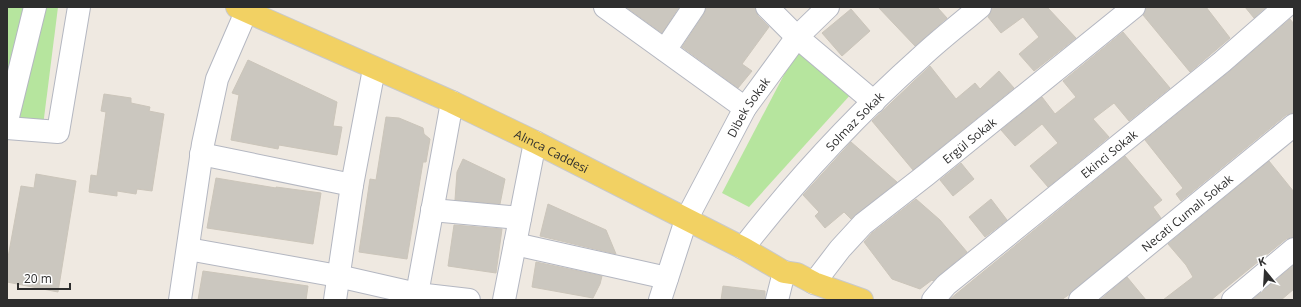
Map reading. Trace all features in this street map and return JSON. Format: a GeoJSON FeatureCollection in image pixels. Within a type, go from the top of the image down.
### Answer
{"type":"FeatureCollection","features":[{"type":"Feature","properties":{"kind":"main road","name":"Alınca Caddesi"},"geometry":{"type":"LineString","coordinates":[[241,10],[452,102],[535,142],[743,248],[784,272],[797,274],[814,283],[862,300]]}},
{"type":"Feature","properties":{"kind":"street"},"geometry":{"type":"LineString","coordinates":[[7,121],[35,7]]}},
{"type":"Feature","properties":{"kind":"street"},"geometry":{"type":"LineString","coordinates":[[7,128],[58,132],[79,7]]}},
{"type":"Feature","properties":{"kind":"street"},"geometry":{"type":"LineString","coordinates":[[605,7],[746,108]]}},
{"type":"Feature","properties":{"kind":"street"},"geometry":{"type":"LineString","coordinates":[[665,50],[694,7]]}},
{"type":"Feature","properties":{"kind":"street"},"geometry":{"type":"LineString","coordinates":[[766,7],[797,37],[874,102]]}},
{"type":"Feature","properties":{"kind":"street","name":"Dibek Sokak"},"geometry":{"type":"LineString","coordinates":[[660,300],[686,220],[746,108],[797,37],[828,7]]}},
{"type":"Feature","properties":{"kind":"street","name":"Solmaz Sokak"},"geometry":{"type":"LineString","coordinates":[[743,248],[778,203],[874,102],[920,58],[980,7]]}},
{"type":"Feature","properties":{"kind":"street","name":"Ergül Sokak"},"geometry":{"type":"LineString","coordinates":[[814,283],[840,249],[863,224],[1134,7]]}},
{"type":"Feature","properties":{"kind":"street","name":"Ekinci Sokak"},"geometry":{"type":"LineString","coordinates":[[933,300],[946,285],[1104,155],[1222,62],[1285,7]]}},
{"type":"Feature","properties":{"kind":"street"},"geometry":{"type":"LineString","coordinates":[[180,300],[201,154],[217,79],[241,10]]}},
{"type":"Feature","properties":{"kind":"street"},"geometry":{"type":"LineString","coordinates":[[335,300],[352,185],[374,69]]}},
{"type":"Feature","properties":{"kind":"street"},"geometry":{"type":"LineString","coordinates":[[417,294],[452,102]]}},
{"type":"Feature","properties":{"kind":"street","name":"Necati Cumalı Sokak"},"geometry":{"type":"LineString","coordinates":[[1080,300],[1294,125]]}},
{"type":"Feature","properties":{"kind":"street"},"geometry":{"type":"LineString","coordinates":[[504,300],[535,142]]}},
{"type":"Feature","properties":{"kind":"street"},"geometry":{"type":"LineString","coordinates":[[201,154],[352,185]]}},
{"type":"Feature","properties":{"kind":"street"},"geometry":{"type":"LineString","coordinates":[[432,210],[520,218]]}},
{"type":"Feature","properties":{"kind":"street"},"geometry":{"type":"LineString","coordinates":[[515,244],[668,278]]}},
{"type":"Feature","properties":{"kind":"street"},"geometry":{"type":"LineString","coordinates":[[188,249],[338,276],[417,294],[469,300]]}},
{"type":"Feature","properties":{"kind":"street"},"geometry":{"type":"LineString","coordinates":[[1233,300],[1294,249]]}},
{"type":"Feature","properties":{"kind":"street"},"geometry":{"type":"LineString","coordinates":[[778,300],[784,272]]}},
{"type":"Feature","properties":{"kind":"green space"},"geometry":{"type":"Polygon","coordinates":[[[7,7],[58,7],[43,126],[7,122],[7,7]]]}},
{"type":"Feature","properties":{"kind":"green space"},"geometry":{"type":"Polygon","coordinates":[[[798,48],[852,93],[749,207],[722,193],[798,48]]]}},
{"type":"Feature","properties":{"kind":"building"},"geometry":{"type":"Polygon","coordinates":[[[626,7],[679,7],[662,33],[626,7]]]}},
{"type":"Feature","properties":{"kind":"building"},"geometry":{"type":"Polygon","coordinates":[[[706,7],[755,7],[758,16],[769,27],[742,64],[752,71],[738,88],[682,47],[704,14],[706,7]]]}},
{"type":"Feature","properties":{"kind":"building"},"geometry":{"type":"Polygon","coordinates":[[[878,7],[937,7],[947,18],[915,46],[878,7]]]}},
{"type":"Feature","properties":{"kind":"building"},"geometry":{"type":"Polygon","coordinates":[[[993,7],[1047,7],[1076,38],[1034,71],[1019,54],[1039,37],[1023,17],[1001,33],[988,17],[993,7]]]}},
{"type":"Feature","properties":{"kind":"building"},"geometry":{"type":"Polygon","coordinates":[[[1146,7],[1206,7],[1230,38],[1190,72],[1143,15],[1146,7]]]}},
{"type":"Feature","properties":{"kind":"building"},"geometry":{"type":"Polygon","coordinates":[[[1245,7],[1266,7],[1254,18],[1245,7]]]}},
{"type":"Feature","properties":{"kind":"building"},"geometry":{"type":"Polygon","coordinates":[[[851,9],[870,31],[842,56],[822,33],[851,9]]]}},
{"type":"Feature","properties":{"kind":"building"},"geometry":{"type":"Polygon","coordinates":[[[1290,19],[1294,24],[1294,113],[1286,115],[1181,201],[1176,194],[1183,188],[1145,140],[1230,71],[1290,19]]]}},
{"type":"Feature","properties":{"kind":"building"},"geometry":{"type":"Polygon","coordinates":[[[1123,32],[1170,88],[1129,121],[1114,103],[1093,119],[1109,137],[1048,187],[1030,166],[1058,143],[1042,124],[1015,146],[1001,130],[1042,97],[1055,114],[1076,97],[1063,81],[1123,32]]]}},
{"type":"Feature","properties":{"kind":"building"},"geometry":{"type":"Polygon","coordinates":[[[248,60],[337,102],[333,126],[342,127],[337,155],[279,145],[278,149],[231,140],[239,95],[232,93],[248,60]]]}},
{"type":"Feature","properties":{"kind":"building"},"geometry":{"type":"Polygon","coordinates":[[[930,66],[956,99],[975,83],[980,89],[999,71],[1014,88],[913,170],[872,121],[930,66]]]}},
{"type":"Feature","properties":{"kind":"building"},"geometry":{"type":"Polygon","coordinates":[[[104,94],[131,98],[131,103],[150,107],[149,111],[164,114],[152,191],[137,189],[136,194],[117,191],[117,196],[89,192],[91,175],[97,176],[106,112],[101,111],[104,94]]]}},
{"type":"Feature","properties":{"kind":"building"},"geometry":{"type":"Polygon","coordinates":[[[386,117],[399,118],[423,128],[424,134],[430,139],[426,162],[423,162],[407,259],[359,252],[370,179],[376,180],[386,117]]]}},
{"type":"Feature","properties":{"kind":"building"},"geometry":{"type":"Polygon","coordinates":[[[851,142],[897,182],[851,219],[844,212],[825,228],[815,216],[819,212],[803,195],[851,142]]]}},
{"type":"Feature","properties":{"kind":"building"},"geometry":{"type":"Polygon","coordinates":[[[1125,156],[1162,200],[1153,207],[1161,218],[1070,294],[1061,300],[950,299],[1125,156]]]}},
{"type":"Feature","properties":{"kind":"building"},"geometry":{"type":"Polygon","coordinates":[[[463,159],[505,179],[500,204],[455,200],[457,172],[463,159]]]}},
{"type":"Feature","properties":{"kind":"building"},"geometry":{"type":"Polygon","coordinates":[[[1269,161],[1294,192],[1294,237],[1286,239],[1211,300],[1163,300],[1193,277],[1186,265],[1168,244],[1269,161]]]}},
{"type":"Feature","properties":{"kind":"building"},"geometry":{"type":"Polygon","coordinates":[[[961,163],[974,179],[953,196],[940,180],[961,163]]]}},
{"type":"Feature","properties":{"kind":"building"},"geometry":{"type":"Polygon","coordinates":[[[36,174],[76,181],[58,292],[7,282],[7,263],[21,186],[34,188],[36,174]]]}},
{"type":"Feature","properties":{"kind":"building"},"geometry":{"type":"Polygon","coordinates":[[[216,178],[276,188],[321,193],[313,244],[207,228],[216,178]]]}},
{"type":"Feature","properties":{"kind":"building"},"geometry":{"type":"Polygon","coordinates":[[[916,199],[940,220],[967,252],[933,281],[932,280],[920,289],[892,279],[864,242],[872,233],[916,199]]]}},
{"type":"Feature","properties":{"kind":"building"},"geometry":{"type":"Polygon","coordinates":[[[991,199],[1007,220],[985,237],[969,217],[991,199]]]}},
{"type":"Feature","properties":{"kind":"building"},"geometry":{"type":"Polygon","coordinates":[[[548,204],[606,230],[616,254],[540,236],[548,204]]]}},
{"type":"Feature","properties":{"kind":"building"},"geometry":{"type":"Polygon","coordinates":[[[454,225],[502,229],[496,273],[448,266],[454,225]]]}},
{"type":"Feature","properties":{"kind":"building"},"geometry":{"type":"Polygon","coordinates":[[[536,262],[602,276],[600,284],[593,298],[532,287],[536,262]]]}},
{"type":"Feature","properties":{"kind":"building"},"geometry":{"type":"Polygon","coordinates":[[[1294,265],[1294,289],[1281,300],[1252,300],[1294,265]]]}},
{"type":"Feature","properties":{"kind":"building"},"geometry":{"type":"Polygon","coordinates":[[[203,271],[308,286],[306,300],[198,300],[203,271]]]}},
{"type":"Feature","properties":{"kind":"building"},"geometry":{"type":"Polygon","coordinates":[[[1127,277],[1146,300],[1100,300],[1127,277]]]}},
{"type":"Feature","properties":{"kind":"building"},"geometry":{"type":"Polygon","coordinates":[[[723,286],[765,291],[765,300],[721,300],[723,286]]]}}]}
